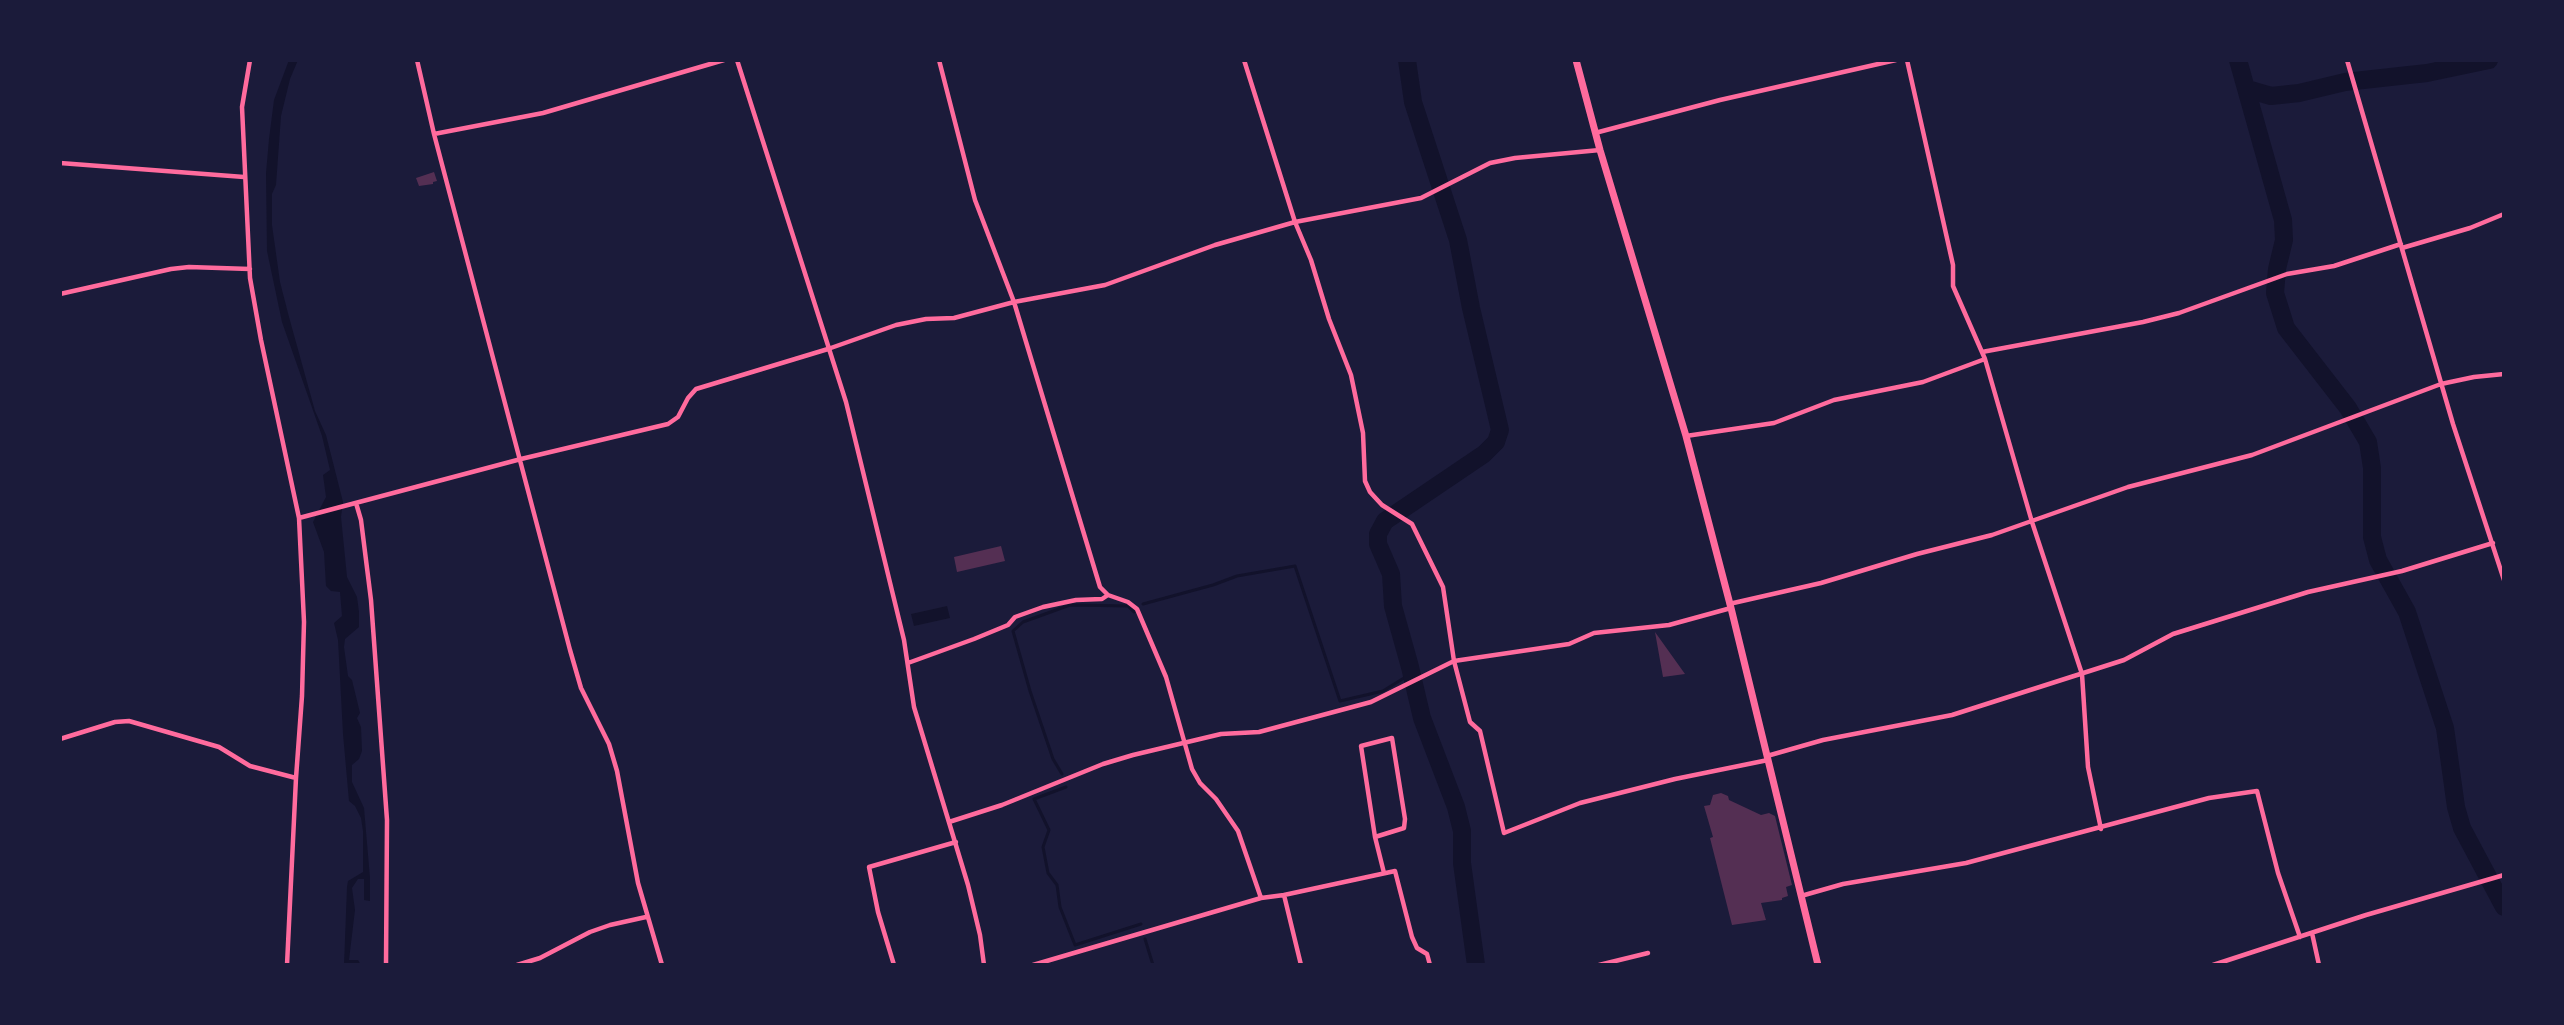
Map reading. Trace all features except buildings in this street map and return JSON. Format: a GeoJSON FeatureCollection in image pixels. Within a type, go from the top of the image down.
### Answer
{"type":"FeatureCollection","features":[{"type":"Feature","properties":{"kind":"main road"},"geometry":{"type":"LineString","coordinates":[[1576,60],[1595,133],[1686,436],[1818,965]]}},
{"type":"Feature","properties":{"kind":"street"},"geometry":{"type":"LineString","coordinates":[[250,60],[242,107],[249,269],[261,340],[299,518],[304,622],[287,965]]}},
{"type":"Feature","properties":{"kind":"street"},"geometry":{"type":"LineString","coordinates":[[417,60],[434,134],[581,688],[609,744],[617,771],[638,883],[646,917],[662,965]]}},
{"type":"Feature","properties":{"kind":"street"},"geometry":{"type":"LineString","coordinates":[[434,134],[543,113],[724,60]]}},
{"type":"Feature","properties":{"kind":"street"},"geometry":{"type":"LineString","coordinates":[[737,60],[861,458],[908,663],[914,707],[956,842],[980,935],[984,965]]}},
{"type":"Feature","properties":{"kind":"street"},"geometry":{"type":"LineString","coordinates":[[939,60],[975,201],[1014,302],[1042,388],[1090,560],[1100,588],[1108,595],[1128,602],[1137,609],[1166,677],[1192,769],[1200,783],[1216,799],[1238,831],[1261,898]]}},
{"type":"Feature","properties":{"kind":"street"},"geometry":{"type":"LineString","coordinates":[[1244,60],[1295,222],[1311,260],[1329,319],[1351,375],[1363,433],[1365,481],[1370,492],[1382,506],[1412,524],[1443,587],[1454,661],[1470,722],[1480,731],[1504,833],[1580,803],[1767,758],[1823,740],[1952,715],[2124,660],[2173,634],[2308,592],[2378,577],[2493,543]]}},
{"type":"Feature","properties":{"kind":"street"},"geometry":{"type":"LineString","coordinates":[[1595,133],[1708,102],[1896,60]]}},
{"type":"Feature","properties":{"kind":"street"},"geometry":{"type":"LineString","coordinates":[[1907,60],[1953,265],[1953,286],[1985,359],[2032,522],[2082,674],[2088,767],[2101,829]]}},
{"type":"Feature","properties":{"kind":"street"},"geometry":{"type":"LineString","coordinates":[[2347,60],[2441,384],[2504,580]]}},
{"type":"Feature","properties":{"kind":"street"},"geometry":{"type":"LineString","coordinates":[[299,518],[521,459],[668,424],[678,417],[688,398],[696,389],[828,349],[896,325],[926,319],[954,318],[1014,302],[1105,285],[1204,248],[1295,222],[1421,198],[1490,163],[1515,158],[1600,150]]}},
{"type":"Feature","properties":{"kind":"street"},"geometry":{"type":"LineString","coordinates":[[60,163],[244,177]]}},
{"type":"Feature","properties":{"kind":"street"},"geometry":{"type":"LineString","coordinates":[[1982,352],[2170,316],[2287,274],[2334,266],[2470,228],[2504,214]]}},
{"type":"Feature","properties":{"kind":"street"},"geometry":{"type":"LineString","coordinates":[[60,294],[171,269],[189,267],[249,269]]}},
{"type":"Feature","properties":{"kind":"street"},"geometry":{"type":"LineString","coordinates":[[1686,436],[1774,423],[1834,400],[1923,382],[1985,359]]}},
{"type":"Feature","properties":{"kind":"street"},"geometry":{"type":"LineString","coordinates":[[949,822],[1002,805],[1103,764],[1221,734],[1258,732],[1371,702],[1454,661],[1569,644],[1594,633],[1669,625],[2032,522],[2128,487],[2252,455],[2441,384],[2474,376],[2504,374]]}},
{"type":"Feature","properties":{"kind":"street"},"geometry":{"type":"LineString","coordinates":[[353,504],[371,600],[387,820],[386,965]]}},
{"type":"Feature","properties":{"kind":"street"},"geometry":{"type":"LineString","coordinates":[[908,663],[1008,625],[1015,617],[1043,607],[1076,600],[1101,599],[1108,595]]}},
{"type":"Feature","properties":{"kind":"street"},"geometry":{"type":"LineString","coordinates":[[60,739],[115,722],[129,722],[219,747],[250,766],[296,778]]}},
{"type":"Feature","properties":{"kind":"street"},"geometry":{"type":"LineString","coordinates":[[1375,837],[1404,828],[1405,819],[1392,738],[1361,746],[1375,837],[1384,873]]}},
{"type":"Feature","properties":{"kind":"street"},"geometry":{"type":"LineString","coordinates":[[1801,896],[1844,884],[1966,863],[2101,829],[2209,798],[2257,791],[2278,873],[2300,937]]}},
{"type":"Feature","properties":{"kind":"street"},"geometry":{"type":"LineString","coordinates":[[894,965],[878,912],[869,867],[956,842]]}},
{"type":"Feature","properties":{"kind":"street"},"geometry":{"type":"LineString","coordinates":[[1032,965],[1261,898],[1395,871],[1412,937],[1417,948],[1427,954],[1430,965]]}},
{"type":"Feature","properties":{"kind":"street"},"geometry":{"type":"LineString","coordinates":[[2213,965],[2366,915],[2504,875]]}},
{"type":"Feature","properties":{"kind":"street"},"geometry":{"type":"LineString","coordinates":[[1284,895],[1300,965]]}},
{"type":"Feature","properties":{"kind":"street"},"geometry":{"type":"LineString","coordinates":[[517,965],[540,958],[590,932],[646,917]]}},
{"type":"Feature","properties":{"kind":"street"},"geometry":{"type":"LineString","coordinates":[[2312,933],[2319,965]]}},
{"type":"Feature","properties":{"kind":"street"},"geometry":{"type":"LineString","coordinates":[[1599,965],[1648,953]]}},
{"type":"Feature","properties":{"kind":"shaded area"},"geometry":{"type":"Polygon","coordinates":[[[289,60],[298,60],[290,79],[281,116],[276,185],[272,194],[272,225],[280,282],[315,411],[326,435],[343,502],[341,517],[347,577],[357,597],[359,612],[359,627],[345,639],[344,647],[348,676],[352,680],[360,713],[357,718],[361,727],[362,751],[359,759],[352,765],[352,782],[364,808],[370,878],[370,901],[364,900],[364,879],[358,879],[352,888],[355,910],[349,960],[358,960],[361,965],[344,965],[347,887],[348,881],[363,872],[363,831],[361,818],[355,806],[349,801],[338,640],[334,623],[342,616],[340,592],[331,591],[326,586],[324,552],[313,522],[326,497],[323,475],[330,470],[322,436],[282,322],[267,251],[266,173],[269,139],[274,100],[289,60]]]}},
{"type":"Feature","properties":{"kind":"shaded area"},"geometry":{"type":"Polygon","coordinates":[[[947,606],[950,618],[914,626],[911,614],[947,606]]]}},
{"type":"Feature","properties":{"kind":"waterway"},"geometry":{"type":"LineString","coordinates":[[1407,60],[1413,102],[1458,240],[1471,308],[1500,430],[1496,442],[1484,454],[1385,521],[1378,534],[1378,544],[1391,574],[1393,606],[1422,718],[1456,807],[1462,831],[1462,863],[1476,965]]}},
{"type":"Feature","properties":{"kind":"waterway"},"geometry":{"type":"LineString","coordinates":[[2238,60],[2283,220],[2284,240],[2277,269],[2275,293],[2286,328],[2348,408],[2368,442],[2372,468],[2372,537],[2378,560],[2407,612],[2445,728],[2456,807],[2462,828],[2504,907]]}},
{"type":"Feature","properties":{"kind":"waterway"},"geometry":{"type":"LineString","coordinates":[[2247,89],[2271,96],[2299,93],[2345,82],[2427,73],[2489,60]]}},
{"type":"Feature","properties":{"kind":"waterway"},"geometry":{"type":"LineString","coordinates":[[1143,604],[1237,576],[1295,566],[1340,701],[1383,691],[1412,673]]}},
{"type":"Feature","properties":{"kind":"waterway"},"geometry":{"type":"LineString","coordinates":[[1062,774],[1053,759],[1013,631],[1023,622],[1070,605],[1128,606],[1134,612]]}},
{"type":"Feature","properties":{"kind":"waterway"},"geometry":{"type":"LineString","coordinates":[[1066,787],[1034,799],[1049,830],[1043,847],[1048,873],[1057,885],[1060,907],[1075,945],[1141,924]]}},
{"type":"Feature","properties":{"kind":"waterway"},"geometry":{"type":"LineString","coordinates":[[1145,939],[1153,965]]}}]}
